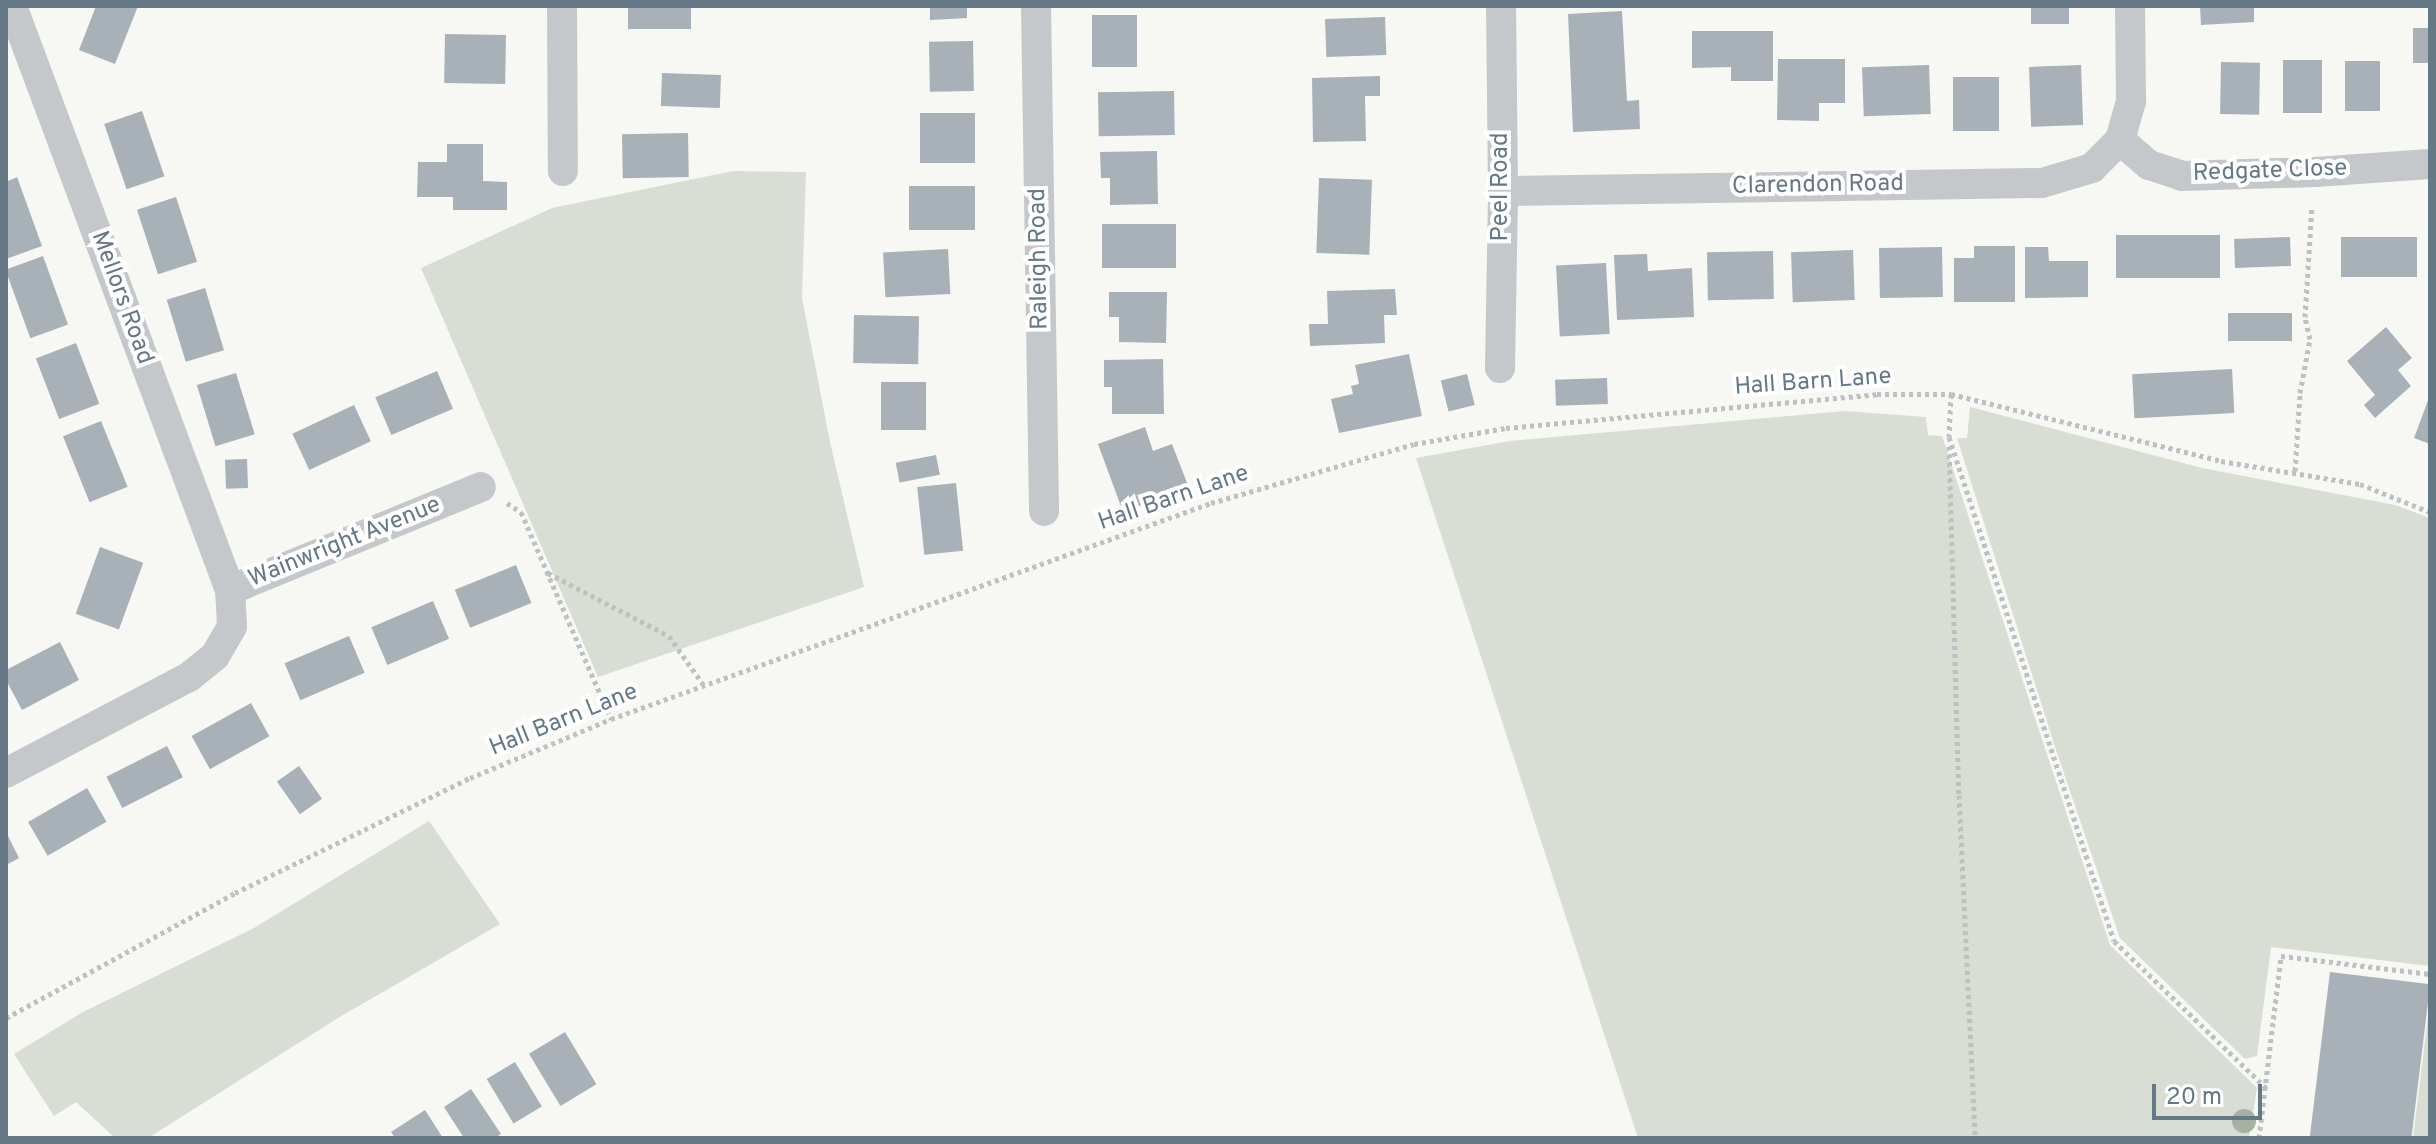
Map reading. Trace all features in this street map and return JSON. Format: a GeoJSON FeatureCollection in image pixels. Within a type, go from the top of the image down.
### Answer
{"type":"FeatureCollection","features":[{"type":"Feature","properties":{"kind":"street","name":"Mellors Road"},"geometry":{"type":"LineString","coordinates":[[12,6],[230,590]]}},
{"type":"Feature","properties":{"kind":"street"},"geometry":{"type":"LineString","coordinates":[[562,6],[563,171]]}},
{"type":"Feature","properties":{"kind":"street","name":"Raleigh Road"},"geometry":{"type":"LineString","coordinates":[[1036,6],[1044,511]]}},
{"type":"Feature","properties":{"kind":"street","name":"Peel Road"},"geometry":{"type":"LineString","coordinates":[[1500,368],[1503,191],[1501,6]]}},
{"type":"Feature","properties":{"kind":"street"},"geometry":{"type":"LineString","coordinates":[[2120,140],[2131,101],[2130,6]]}},
{"type":"Feature","properties":{"kind":"street","name":"Clarendon Road"},"geometry":{"type":"LineString","coordinates":[[1503,191],[2042,183],[2092,168],[2120,140]]}},
{"type":"Feature","properties":{"kind":"street","name":"Redgate Close"},"geometry":{"type":"LineString","coordinates":[[2120,140],[2149,165],[2182,176],[2315,172],[2430,164]]}},
{"type":"Feature","properties":{"kind":"street","name":"Wainwright Avenue"},"geometry":{"type":"LineString","coordinates":[[6,773],[189,677],[215,656],[232,626],[230,590],[481,487]]}},
{"type":"Feature","properties":{"kind":"path"},"geometry":{"type":"LineString","coordinates":[[2295,471],[2300,393],[2310,339],[2305,317],[2315,172]]}},
{"type":"Feature","properties":{"kind":"path","name":"Hall Barn Lane"},"geometry":{"type":"LineString","coordinates":[[6,1018],[235,893],[470,778],[611,719],[1211,503],[1414,444],[1506,428],[1877,394],[1951,394],[2221,461],[2360,484],[2430,512]]}},
{"type":"Feature","properties":{"kind":"path"},"geometry":{"type":"LineString","coordinates":[[1951,394],[1949,437],[1959,795],[1975,1138]]}},
{"type":"Feature","properties":{"kind":"path"},"geometry":{"type":"LineString","coordinates":[[1949,437],[2114,941],[2266,1088]]}},
{"type":"Feature","properties":{"kind":"path"},"geometry":{"type":"LineString","coordinates":[[481,487],[521,512],[611,719]]}},
{"type":"Feature","properties":{"kind":"path"},"geometry":{"type":"LineString","coordinates":[[547,572],[669,636],[705,687]]}},
{"type":"Feature","properties":{"kind":"path"},"geometry":{"type":"LineString","coordinates":[[2259,1138],[2281,956],[2430,974]]}},
{"type":"Feature","properties":{"kind":"shaded area"},"geometry":{"type":"Polygon","coordinates":[[[733,171],[806,172],[802,298],[830,442],[864,587],[598,677],[421,268],[552,208],[733,171]]]}},
{"type":"Feature","properties":{"kind":"shaded area"},"geometry":{"type":"Polygon","coordinates":[[[1970,407],[2202,468],[2395,505],[2430,518],[2430,966],[2271,947],[2257,1056],[2245,1059],[2120,938],[2056,750],[1957,438],[1967,438],[1970,407]]]}},
{"type":"Feature","properties":{"kind":"shaded area"},"geometry":{"type":"Polygon","coordinates":[[[1844,411],[1926,417],[1928,435],[1942,436],[2110,945],[2257,1088],[2249,1138],[1638,1138],[1416,458],[1510,441],[1844,411]]]}},
{"type":"Feature","properties":{"kind":"shaded area"},"geometry":{"type":"Polygon","coordinates":[[[429,821],[500,924],[338,1018],[148,1138],[115,1138],[76,1102],[54,1116],[14,1054],[83,1012],[254,928],[429,821]]]}},
{"type":"Feature","properties":{"kind":"shaded area"},"geometry":{"type":"Polygon","coordinates":[[[2430,1000],[2430,1138],[2413,1138],[2430,1000]]]}},
{"type":"Feature","properties":{"kind":"building"},"geometry":{"type":"Polygon","coordinates":[[[96,6],[138,6],[115,64],[79,50],[96,6]]]}},
{"type":"Feature","properties":{"kind":"building"},"geometry":{"type":"Polygon","coordinates":[[[628,6],[691,6],[691,29],[628,29],[628,6]]]}},
{"type":"Feature","properties":{"kind":"building"},"geometry":{"type":"Polygon","coordinates":[[[930,6],[967,6],[967,18],[930,20],[930,6]]]}},
{"type":"Feature","properties":{"kind":"building"},"geometry":{"type":"Polygon","coordinates":[[[2031,6],[2069,6],[2069,24],[2031,24],[2031,6]]]}},
{"type":"Feature","properties":{"kind":"building"},"geometry":{"type":"Polygon","coordinates":[[[2200,6],[2254,6],[2254,22],[2201,25],[2200,6]]]}},
{"type":"Feature","properties":{"kind":"building"},"geometry":{"type":"Polygon","coordinates":[[[1622,11],[1627,101],[1639,100],[1640,129],[1573,132],[1568,14],[1622,11]]]}},
{"type":"Feature","properties":{"kind":"building"},"geometry":{"type":"Polygon","coordinates":[[[1092,15],[1137,15],[1137,67],[1092,67],[1092,15]]]}},
{"type":"Feature","properties":{"kind":"building"},"geometry":{"type":"Polygon","coordinates":[[[1385,17],[1386,55],[1326,57],[1325,19],[1385,17]]]}},
{"type":"Feature","properties":{"kind":"building"},"geometry":{"type":"Polygon","coordinates":[[[2413,28],[2430,28],[2430,63],[2413,63],[2413,28]]]}},
{"type":"Feature","properties":{"kind":"building"},"geometry":{"type":"Polygon","coordinates":[[[1692,31],[1773,31],[1773,81],[1731,81],[1731,67],[1692,68],[1692,31]]]}},
{"type":"Feature","properties":{"kind":"building"},"geometry":{"type":"Polygon","coordinates":[[[445,34],[506,35],[505,84],[444,83],[445,34]]]}},
{"type":"Feature","properties":{"kind":"building"},"geometry":{"type":"Polygon","coordinates":[[[973,41],[974,91],[930,92],[929,42],[973,41]]]}},
{"type":"Feature","properties":{"kind":"building"},"geometry":{"type":"Polygon","coordinates":[[[1778,59],[1845,59],[1845,103],[1819,103],[1819,121],[1777,120],[1778,59]]]}},
{"type":"Feature","properties":{"kind":"building"},"geometry":{"type":"Polygon","coordinates":[[[2283,60],[2322,60],[2322,113],[2283,113],[2283,60]]]}},
{"type":"Feature","properties":{"kind":"building"},"geometry":{"type":"Polygon","coordinates":[[[2345,61],[2380,61],[2380,111],[2345,111],[2345,61]]]}},
{"type":"Feature","properties":{"kind":"building"},"geometry":{"type":"Polygon","coordinates":[[[2221,62],[2260,63],[2259,115],[2220,114],[2221,62]]]}},
{"type":"Feature","properties":{"kind":"building"},"geometry":{"type":"Polygon","coordinates":[[[1929,65],[1931,114],[1864,116],[1862,67],[1929,65]]]}},
{"type":"Feature","properties":{"kind":"building"},"geometry":{"type":"Polygon","coordinates":[[[2081,65],[2083,125],[2031,127],[2029,67],[2081,65]]]}},
{"type":"Feature","properties":{"kind":"building"},"geometry":{"type":"Polygon","coordinates":[[[662,73],[721,75],[720,108],[661,106],[662,73]]]}},
{"type":"Feature","properties":{"kind":"building"},"geometry":{"type":"Polygon","coordinates":[[[1380,76],[1380,96],[1365,96],[1366,141],[1313,142],[1312,78],[1380,76]]]}},
{"type":"Feature","properties":{"kind":"building"},"geometry":{"type":"Polygon","coordinates":[[[1953,77],[1999,77],[1999,131],[1953,131],[1953,77]]]}},
{"type":"Feature","properties":{"kind":"building"},"geometry":{"type":"Polygon","coordinates":[[[1174,91],[1175,135],[1099,136],[1098,92],[1174,91]]]}},
{"type":"Feature","properties":{"kind":"building"},"geometry":{"type":"Polygon","coordinates":[[[142,111],[164,176],[127,189],[104,124],[142,111]]]}},
{"type":"Feature","properties":{"kind":"building"},"geometry":{"type":"Polygon","coordinates":[[[920,113],[975,113],[975,163],[920,163],[920,113]]]}},
{"type":"Feature","properties":{"kind":"building"},"geometry":{"type":"Polygon","coordinates":[[[688,133],[689,177],[623,178],[622,134],[688,133]]]}},
{"type":"Feature","properties":{"kind":"building"},"geometry":{"type":"Polygon","coordinates":[[[447,144],[483,144],[483,181],[507,182],[507,210],[453,210],[453,197],[417,197],[418,162],[447,162],[447,144]]]}},
{"type":"Feature","properties":{"kind":"building"},"geometry":{"type":"Polygon","coordinates":[[[1157,151],[1158,204],[1110,205],[1110,178],[1101,178],[1100,152],[1157,151]]]}},
{"type":"Feature","properties":{"kind":"building"},"geometry":{"type":"Polygon","coordinates":[[[17,177],[42,246],[6,259],[6,182],[17,177]]]}},
{"type":"Feature","properties":{"kind":"building"},"geometry":{"type":"Polygon","coordinates":[[[1319,178],[1372,180],[1369,255],[1316,253],[1319,178]]]}},
{"type":"Feature","properties":{"kind":"building"},"geometry":{"type":"Polygon","coordinates":[[[909,186],[975,186],[975,230],[909,230],[909,186]]]}},
{"type":"Feature","properties":{"kind":"building"},"geometry":{"type":"Polygon","coordinates":[[[176,197],[197,262],[158,274],[137,210],[176,197]]]}},
{"type":"Feature","properties":{"kind":"building"},"geometry":{"type":"Polygon","coordinates":[[[1102,224],[1176,224],[1176,268],[1102,268],[1102,224]]]}},
{"type":"Feature","properties":{"kind":"building"},"geometry":{"type":"Polygon","coordinates":[[[2116,235],[2220,235],[2220,278],[2116,278],[2116,235]]]}},
{"type":"Feature","properties":{"kind":"building"},"geometry":{"type":"Polygon","coordinates":[[[2290,237],[2291,266],[2235,268],[2234,239],[2290,237]]]}},
{"type":"Feature","properties":{"kind":"building"},"geometry":{"type":"Polygon","coordinates":[[[2341,237],[2417,237],[2417,277],[2341,277],[2341,237]]]}},
{"type":"Feature","properties":{"kind":"building"},"geometry":{"type":"Polygon","coordinates":[[[1974,246],[2015,246],[2015,302],[1954,302],[1954,258],[1974,258],[1974,246]]]}},
{"type":"Feature","properties":{"kind":"building"},"geometry":{"type":"Polygon","coordinates":[[[1942,247],[1943,297],[1880,298],[1879,248],[1942,247]]]}},
{"type":"Feature","properties":{"kind":"building"},"geometry":{"type":"Polygon","coordinates":[[[2025,247],[2048,247],[2049,261],[2088,261],[2088,297],[2025,298],[2025,247]]]}},
{"type":"Feature","properties":{"kind":"building"},"geometry":{"type":"Polygon","coordinates":[[[948,249],[950,294],[885,297],[883,252],[948,249]]]}},
{"type":"Feature","properties":{"kind":"building"},"geometry":{"type":"Polygon","coordinates":[[[1853,250],[1855,300],[1793,302],[1791,252],[1853,250]]]}},
{"type":"Feature","properties":{"kind":"building"},"geometry":{"type":"Polygon","coordinates":[[[1773,251],[1774,299],[1708,300],[1707,252],[1773,251]]]}},
{"type":"Feature","properties":{"kind":"building"},"geometry":{"type":"Polygon","coordinates":[[[1647,254],[1648,271],[1692,268],[1694,317],[1617,320],[1614,255],[1647,254]]]}},
{"type":"Feature","properties":{"kind":"building"},"geometry":{"type":"Polygon","coordinates":[[[43,256],[68,325],[30,338],[6,269],[43,256]]]}},
{"type":"Feature","properties":{"kind":"building"},"geometry":{"type":"Polygon","coordinates":[[[1606,263],[1610,334],[1560,337],[1556,266],[1606,263]]]}},
{"type":"Feature","properties":{"kind":"building"},"geometry":{"type":"Polygon","coordinates":[[[205,288],[224,350],[186,362],[167,300],[205,288]]]}},
{"type":"Feature","properties":{"kind":"building"},"geometry":{"type":"Polygon","coordinates":[[[1395,289],[1397,315],[1384,315],[1385,343],[1310,346],[1309,324],[1328,324],[1327,291],[1395,289]]]}},
{"type":"Feature","properties":{"kind":"building"},"geometry":{"type":"Polygon","coordinates":[[[1109,292],[1167,292],[1166,343],[1119,342],[1119,317],[1109,317],[1109,292]]]}},
{"type":"Feature","properties":{"kind":"building"},"geometry":{"type":"Polygon","coordinates":[[[2228,313],[2292,313],[2292,341],[2228,341],[2228,313]]]}},
{"type":"Feature","properties":{"kind":"building"},"geometry":{"type":"Polygon","coordinates":[[[854,315],[919,316],[918,364],[853,363],[854,315]]]}},
{"type":"Feature","properties":{"kind":"building"},"geometry":{"type":"Polygon","coordinates":[[[2386,327],[2412,358],[2398,370],[2411,386],[2375,418],[2364,405],[2375,395],[2347,361],[2386,327]]]}},
{"type":"Feature","properties":{"kind":"building"},"geometry":{"type":"Polygon","coordinates":[[[76,343],[99,404],[59,419],[36,358],[76,343]]]}},
{"type":"Feature","properties":{"kind":"building"},"geometry":{"type":"Polygon","coordinates":[[[1409,354],[1422,416],[1339,433],[1331,399],[1353,394],[1351,386],[1359,384],[1355,365],[1409,354]]]}},
{"type":"Feature","properties":{"kind":"building"},"geometry":{"type":"Polygon","coordinates":[[[1163,359],[1164,414],[1112,414],[1112,387],[1104,387],[1104,360],[1163,359]]]}},
{"type":"Feature","properties":{"kind":"building"},"geometry":{"type":"Polygon","coordinates":[[[2232,369],[2234,413],[2134,418],[2132,374],[2232,369]]]}},
{"type":"Feature","properties":{"kind":"building"},"geometry":{"type":"Polygon","coordinates":[[[437,371],[453,409],[391,435],[375,397],[437,371]]]}},
{"type":"Feature","properties":{"kind":"building"},"geometry":{"type":"Polygon","coordinates":[[[236,373],[255,434],[216,446],[197,385],[236,373]]]}},
{"type":"Feature","properties":{"kind":"building"},"geometry":{"type":"Polygon","coordinates":[[[1467,374],[1475,405],[1449,412],[1441,381],[1467,374]]]}},
{"type":"Feature","properties":{"kind":"building"},"geometry":{"type":"Polygon","coordinates":[[[1607,378],[1608,404],[1556,406],[1555,380],[1607,378]]]}},
{"type":"Feature","properties":{"kind":"building"},"geometry":{"type":"Polygon","coordinates":[[[881,382],[926,382],[926,430],[881,430],[881,382]]]}},
{"type":"Feature","properties":{"kind":"building"},"geometry":{"type":"Polygon","coordinates":[[[2430,395],[2430,444],[2414,438],[2430,395]]]}},
{"type":"Feature","properties":{"kind":"building"},"geometry":{"type":"Polygon","coordinates":[[[354,405],[371,441],[309,470],[292,434],[354,405]]]}},
{"type":"Feature","properties":{"kind":"building"},"geometry":{"type":"Polygon","coordinates":[[[101,421],[128,487],[90,502],[63,436],[101,421]]]}},
{"type":"Feature","properties":{"kind":"building"},"geometry":{"type":"Polygon","coordinates":[[[1145,427],[1153,451],[1172,444],[1189,488],[1123,512],[1098,444],[1145,427]]]}},
{"type":"Feature","properties":{"kind":"building"},"geometry":{"type":"Polygon","coordinates":[[[936,455],[940,475],[900,482],[896,463],[936,455]]]}},
{"type":"Feature","properties":{"kind":"building"},"geometry":{"type":"Polygon","coordinates":[[[247,459],[248,488],[226,489],[225,460],[247,459]]]}},
{"type":"Feature","properties":{"kind":"building"},"geometry":{"type":"Polygon","coordinates":[[[956,483],[963,551],[924,555],[917,487],[956,483]]]}},
{"type":"Feature","properties":{"kind":"building"},"geometry":{"type":"Polygon","coordinates":[[[100,547],[143,563],[119,629],[76,614],[100,547]]]}},
{"type":"Feature","properties":{"kind":"building"},"geometry":{"type":"Polygon","coordinates":[[[516,565],[531,603],[470,628],[455,590],[516,565]]]}},
{"type":"Feature","properties":{"kind":"building"},"geometry":{"type":"Polygon","coordinates":[[[433,601],[449,639],[387,665],[371,627],[433,601]]]}},
{"type":"Feature","properties":{"kind":"building"},"geometry":{"type":"Polygon","coordinates":[[[349,636],[365,673],[300,700],[285,663],[349,636]]]}},
{"type":"Feature","properties":{"kind":"building"},"geometry":{"type":"Polygon","coordinates":[[[60,642],[79,680],[22,710],[6,680],[6,670],[60,642]]]}},
{"type":"Feature","properties":{"kind":"building"},"geometry":{"type":"Polygon","coordinates":[[[251,703],[269,736],[210,769],[192,736],[251,703]]]}},
{"type":"Feature","properties":{"kind":"building"},"geometry":{"type":"Polygon","coordinates":[[[167,746],[183,777],[122,808],[106,777],[167,746]]]}},
{"type":"Feature","properties":{"kind":"building"},"geometry":{"type":"Polygon","coordinates":[[[299,766],[322,799],[300,814],[277,781],[299,766]]]}},
{"type":"Feature","properties":{"kind":"building"},"geometry":{"type":"Polygon","coordinates":[[[87,788],[106,822],[48,856],[28,822],[87,788]]]}},
{"type":"Feature","properties":{"kind":"building"},"geometry":{"type":"Polygon","coordinates":[[[6,832],[19,858],[6,865],[6,832]]]}},
{"type":"Feature","properties":{"kind":"building"},"geometry":{"type":"Polygon","coordinates":[[[2330,972],[2430,984],[2411,1138],[2310,1138],[2330,972]]]}},
{"type":"Feature","properties":{"kind":"building"},"geometry":{"type":"Polygon","coordinates":[[[565,1032],[596,1084],[560,1106],[529,1054],[565,1032]]]}},
{"type":"Feature","properties":{"kind":"building"},"geometry":{"type":"Polygon","coordinates":[[[515,1062],[542,1107],[513,1124],[487,1079],[515,1062]]]}},
{"type":"Feature","properties":{"kind":"building"},"geometry":{"type":"Polygon","coordinates":[[[471,1089],[501,1134],[495,1138],[464,1138],[444,1107],[471,1089]]]}},
{"type":"Feature","properties":{"kind":"building"},"geometry":{"type":"Polygon","coordinates":[[[425,1110],[443,1138],[395,1138],[391,1132],[425,1110]]]}}]}
